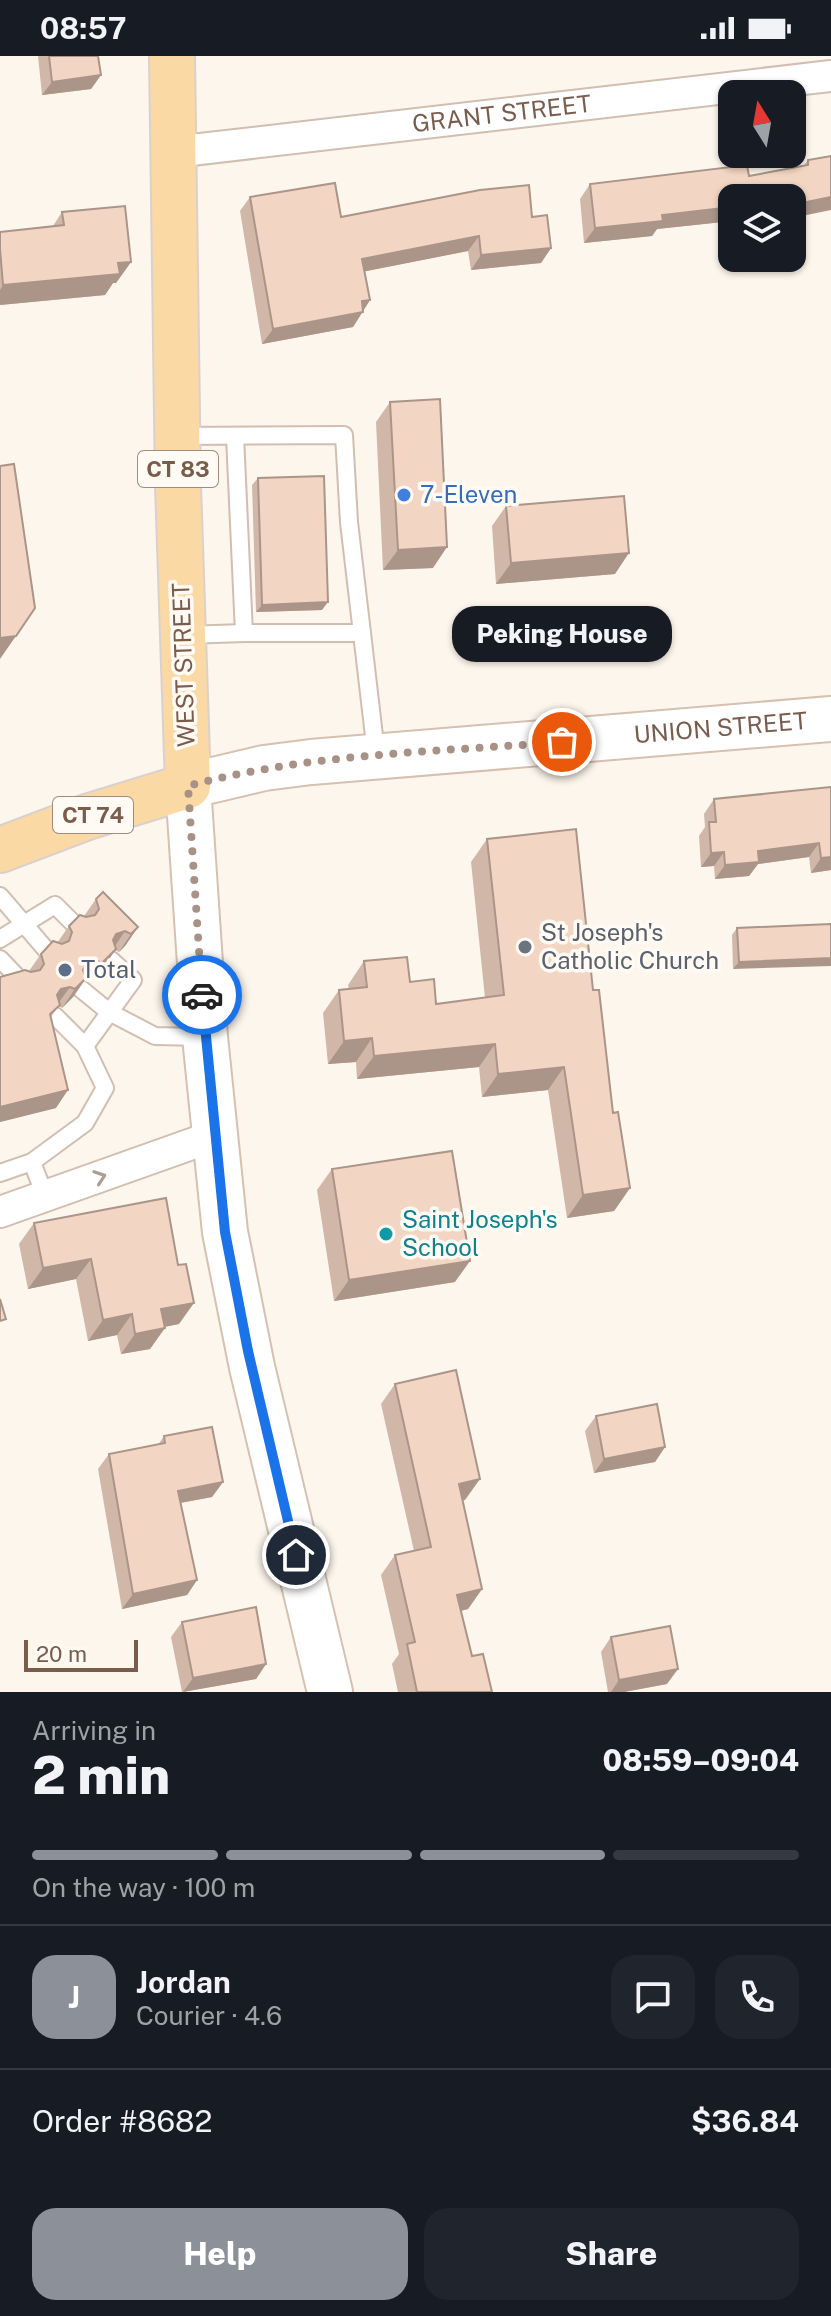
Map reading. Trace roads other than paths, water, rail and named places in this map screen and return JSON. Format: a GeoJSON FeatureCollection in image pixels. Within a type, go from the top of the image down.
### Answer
{"type":"FeatureCollection","features":[{"type":"Feature","properties":{"kind":"main road","name":"WEST STREET"},"geometry":{"type":"LineString","coordinates":[[172,56],[182,635],[188,786],[214,1136],[225,1232],[239,1306],[330,1692]]}},
{"type":"Feature","properties":{"kind":"main road","name":"UNION STREET"},"geometry":{"type":"LineString","coordinates":[[0,850],[87,817],[188,786],[264,768],[831,719]]}},
{"type":"Feature","properties":{"kind":"street","name":"GRANT STREET"},"geometry":{"type":"LineString","coordinates":[[174,152],[771,70],[831,76]]}},
{"type":"Feature","properties":{"kind":"street"},"geometry":{"type":"LineString","coordinates":[[0,1212],[214,1136]]}},
{"type":"Feature","properties":{"kind":"lane"},"geometry":{"type":"LineString","coordinates":[[178,436],[344,435],[349,522],[377,756]]}},
{"type":"Feature","properties":{"kind":"lane"},"geometry":{"type":"LineString","coordinates":[[235,436],[244,633]]}},
{"type":"Feature","properties":{"kind":"lane"},"geometry":{"type":"LineString","coordinates":[[182,635],[362,633]]}},
{"type":"Feature","properties":{"kind":"lane"},"geometry":{"type":"LineString","coordinates":[[0,896],[48,952]]}},
{"type":"Feature","properties":{"kind":"lane"},"geometry":{"type":"LineString","coordinates":[[0,939],[55,905],[75,925]]}},
{"type":"Feature","properties":{"kind":"lane"},"geometry":{"type":"LineString","coordinates":[[0,959],[20,980]]}},
{"type":"Feature","properties":{"kind":"lane"},"geometry":{"type":"LineString","coordinates":[[85,1046],[133,980],[111,960]]}},
{"type":"Feature","properties":{"kind":"lane"},"geometry":{"type":"LineString","coordinates":[[81,989],[109,1012],[155,1036],[205,1037]]}},
{"type":"Feature","properties":{"kind":"lane"},"geometry":{"type":"LineString","coordinates":[[0,1173],[32,1162],[85,1123],[105,1088],[85,1046],[55,1016]]}},
{"type":"Feature","properties":{"kind":"lane"},"geometry":{"type":"LineString","coordinates":[[32,1162],[45,1196]]}},
{"type":"Feature","properties":{"kind":"place","name":"7-Eleven"},"geometry":{"type":"Point","coordinates":[404,495]}},
{"type":"Feature","properties":{"kind":"place","name":"Peking House"},"geometry":{"type":"Point","coordinates":[562,742]}},
{"type":"Feature","properties":{"kind":"place","name":"St Joseph's Catholic Church"},"geometry":{"type":"Point","coordinates":[525,947]}},
{"type":"Feature","properties":{"kind":"place","name":"Total"},"geometry":{"type":"Point","coordinates":[65,970]}},
{"type":"Feature","properties":{"kind":"place","name":"Saint Joseph's School"},"geometry":{"type":"Point","coordinates":[386,1234]}}]}
